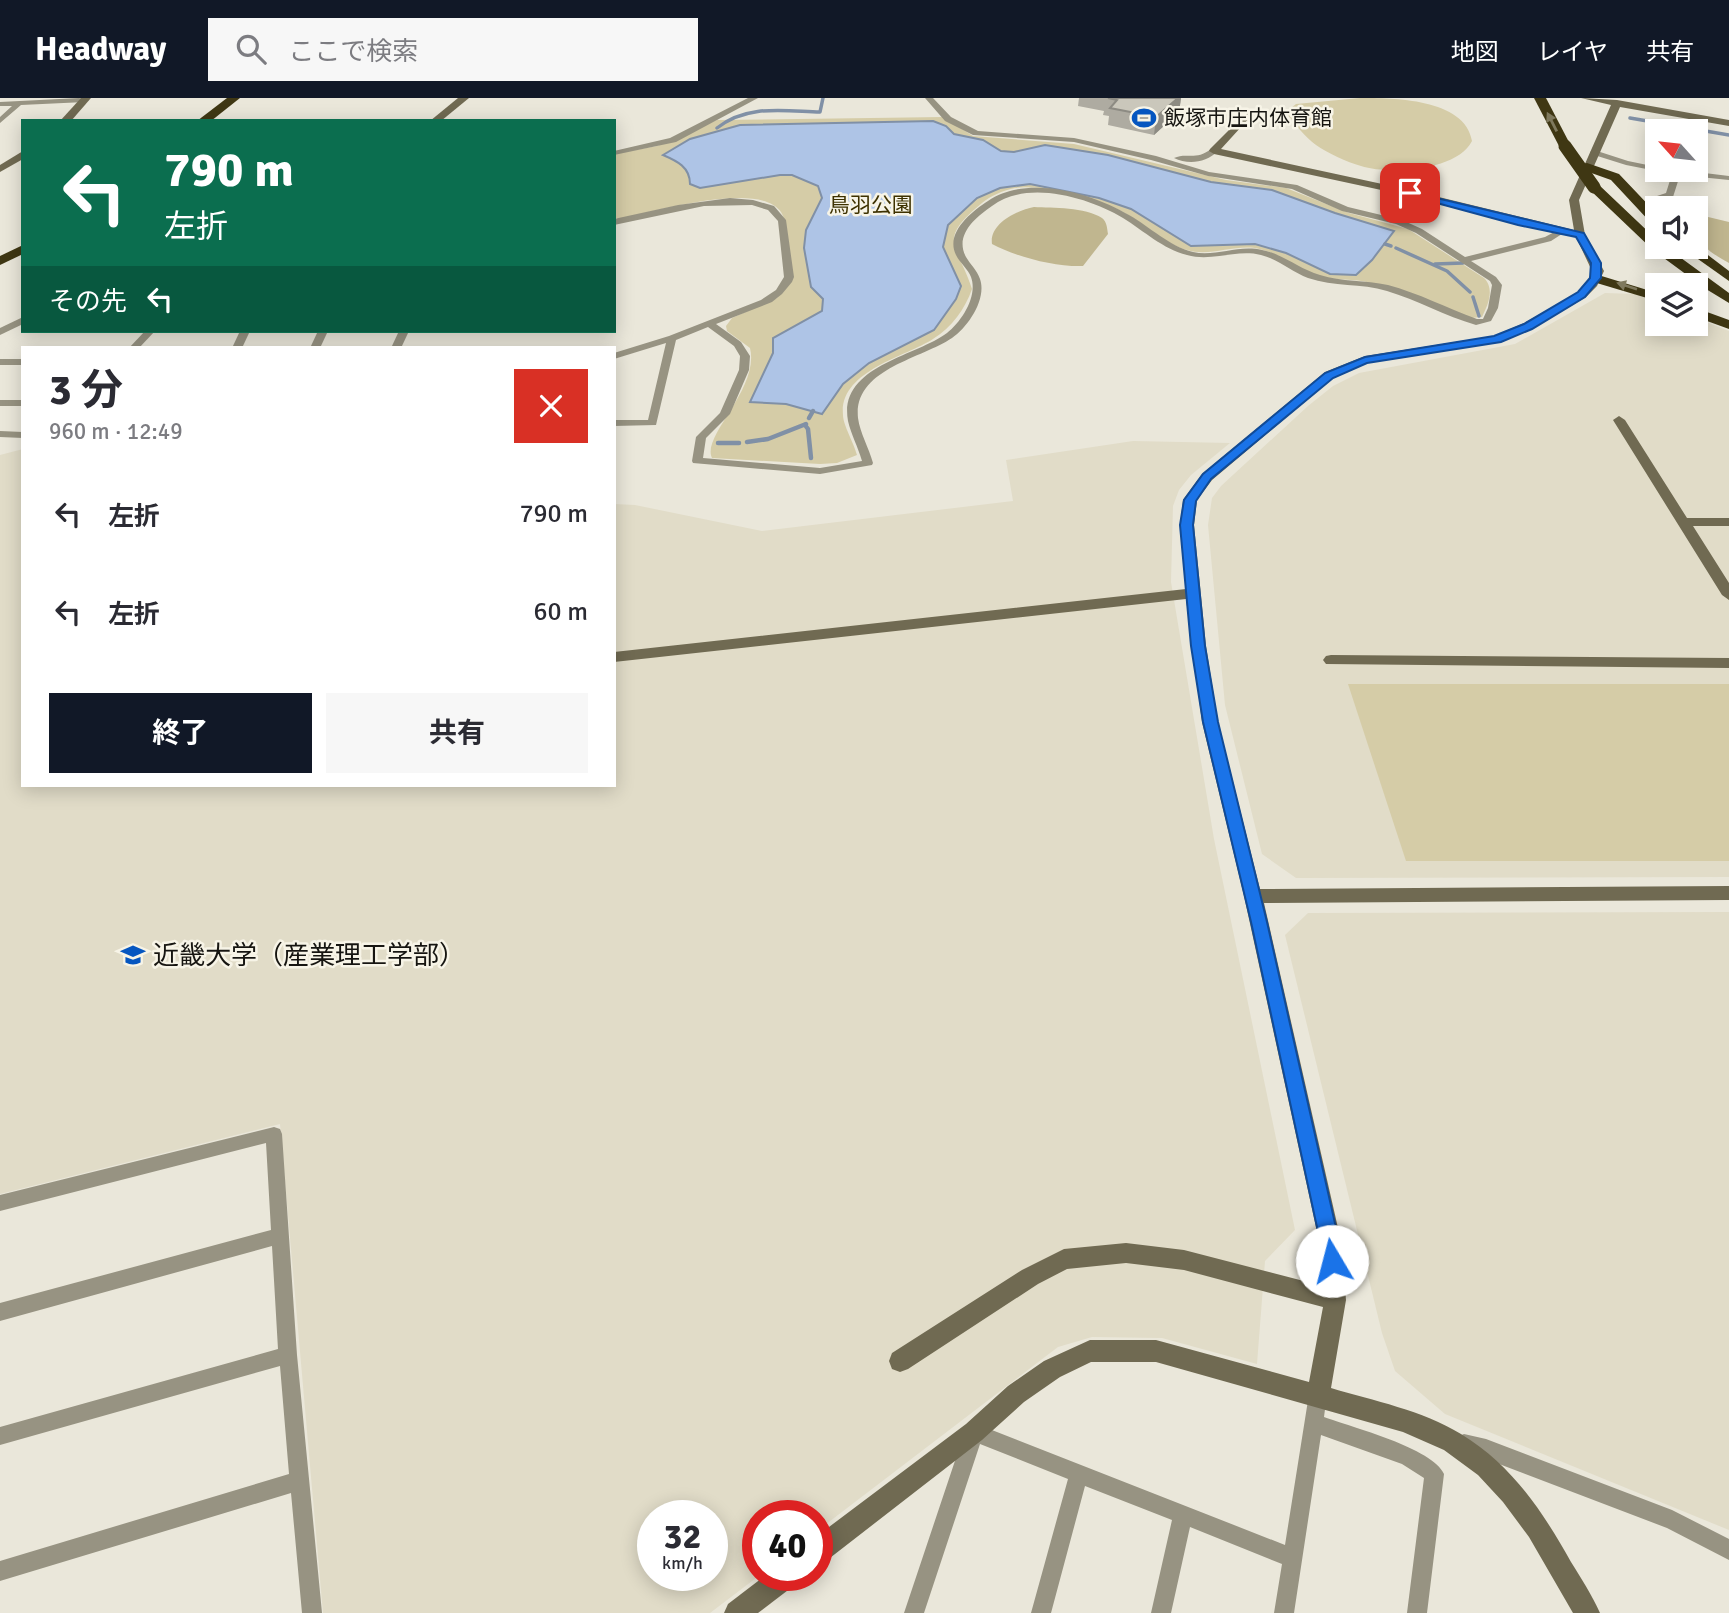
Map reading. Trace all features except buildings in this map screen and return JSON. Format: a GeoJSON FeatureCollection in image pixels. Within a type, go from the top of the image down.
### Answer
{"type":"FeatureCollection","features":[{"type":"Feature","properties":{"kind":"highway"},"geometry":{"type":"LineString","coordinates":[[206,119],[234,98]]}},
{"type":"Feature","properties":{"kind":"highway"},"geometry":{"type":"LineString","coordinates":[[1540,98],[1565,146],[1600,185],[1626,221],[1679,266],[1729,299]]}},
{"type":"Feature","properties":{"kind":"highway"},"geometry":{"type":"LineString","coordinates":[[1554,99],[1600,185],[1645,223]]}},
{"type":"Feature","properties":{"kind":"highway"},"geometry":{"type":"LineString","coordinates":[[1587,167],[1615,177],[1645,208]]}},
{"type":"Feature","properties":{"kind":"highway"},"geometry":{"type":"LineString","coordinates":[[0,261],[21,252]]}},
{"type":"Feature","properties":{"kind":"highway"},"geometry":{"type":"LineString","coordinates":[[1689,259],[1729,288]]}},
{"type":"Feature","properties":{"kind":"highway"},"geometry":{"type":"LineString","coordinates":[[1704,259],[1729,277]]}},
{"type":"Feature","properties":{"kind":"highway"},"geometry":{"type":"LineString","coordinates":[[1595,278],[1645,293]]}},
{"type":"Feature","properties":{"kind":"highway"},"geometry":{"type":"LineString","coordinates":[[1708,317],[1729,325]]}},
{"type":"Feature","properties":{"kind":"street"},"geometry":{"type":"LineString","coordinates":[[438,119],[464,98]]}},
{"type":"Feature","properties":{"kind":"street"},"geometry":{"type":"LineString","coordinates":[[616,153],[673,140],[754,98]]}},
{"type":"Feature","properties":{"kind":"street"},"geometry":{"type":"LineString","coordinates":[[709,323],[738,344],[745,356],[744,370],[725,414],[701,437],[697,461],[820,471],[868,463],[853,419],[852,405],[859,388],[873,374],[934,346],[952,334],[979,296],[979,286],[958,247],[958,238],[962,229],[979,212],[1013,191],[1037,190],[1103,206],[1174,248],[1190,254],[1208,256],[1242,250],[1261,252],[1320,279],[1385,288],[1482,322],[1493,308],[1497,285],[1465,260],[1399,222],[1345,209],[1294,187],[1208,174],[1153,158],[1084,143],[972,132],[948,119],[929,98]]}},
{"type":"Feature","properties":{"kind":"street"},"geometry":{"type":"LineString","coordinates":[[1586,98],[1729,123]]}},
{"type":"Feature","properties":{"kind":"street"},"geometry":{"type":"LineString","coordinates":[[0,104],[85,99]]}},
{"type":"Feature","properties":{"kind":"street"},"geometry":{"type":"LineString","coordinates":[[67,119],[85,99]]}},
{"type":"Feature","properties":{"kind":"street"},"geometry":{"type":"LineString","coordinates":[[0,121],[19,103]]}},
{"type":"Feature","properties":{"kind":"street"},"geometry":{"type":"LineString","coordinates":[[1287,1612],[1318,1394],[1335,1300],[1330,1241],[1253,896],[1210,722],[1198,646],[1187,525],[1190,500],[1207,477],[1329,375],[1365,360],[1497,339],[1528,326],[1582,295],[1595,278],[1596,263],[1580,235],[1574,209],[1576,190],[1617,103]]}},
{"type":"Feature","properties":{"kind":"street"},"geometry":{"type":"LineString","coordinates":[[1084,143],[1100,142],[1188,160],[1207,157],[1248,113]]}},
{"type":"Feature","properties":{"kind":"street"},"geometry":{"type":"LineString","coordinates":[[1214,151],[1410,193],[1580,235]]}},
{"type":"Feature","properties":{"kind":"street"},"geometry":{"type":"LineString","coordinates":[[1594,152],[1645,166]]}},
{"type":"Feature","properties":{"kind":"street"},"geometry":{"type":"LineString","coordinates":[[0,169],[21,155]]}},
{"type":"Feature","properties":{"kind":"street"},"geometry":{"type":"LineString","coordinates":[[1708,176],[1729,178]]}},
{"type":"Feature","properties":{"kind":"street"},"geometry":{"type":"LineString","coordinates":[[1661,196],[1670,195],[1674,182]]}},
{"type":"Feature","properties":{"kind":"street"},"geometry":{"type":"LineString","coordinates":[[616,222],[730,200],[761,203],[778,211],[782,220],[789,277],[776,296],[764,302],[672,338],[616,355]]}},
{"type":"Feature","properties":{"kind":"street"},"geometry":{"type":"LineString","coordinates":[[1491,214],[1550,219],[1574,209]]}},
{"type":"Feature","properties":{"kind":"street"},"geometry":{"type":"LineString","coordinates":[[1465,260],[1548,239],[1561,232]]}},
{"type":"Feature","properties":{"kind":"street"},"geometry":{"type":"LineString","coordinates":[[0,332],[21,321]]}},
{"type":"Feature","properties":{"kind":"street"},"geometry":{"type":"LineString","coordinates":[[136,346],[148,333]]}},
{"type":"Feature","properties":{"kind":"street"},"geometry":{"type":"LineString","coordinates":[[616,423],[652,423],[672,338]]}},
{"type":"Feature","properties":{"kind":"street"},"geometry":{"type":"LineString","coordinates":[[0,362],[21,362]]}},
{"type":"Feature","properties":{"kind":"street"},"geometry":{"type":"LineString","coordinates":[[0,403],[21,403]]}},
{"type":"Feature","properties":{"kind":"street"},"geometry":{"type":"LineString","coordinates":[[1619,421],[1729,595]]}},
{"type":"Feature","properties":{"kind":"street"},"geometry":{"type":"LineString","coordinates":[[0,435],[21,435]]}},
{"type":"Feature","properties":{"kind":"street"},"geometry":{"type":"LineString","coordinates":[[1683,522],[1729,522]]}},
{"type":"Feature","properties":{"kind":"street"},"geometry":{"type":"LineString","coordinates":[[616,657],[810,633],[1194,593]]}},
{"type":"Feature","properties":{"kind":"street"},"geometry":{"type":"LineString","coordinates":[[1331,660],[1729,663]]}},
{"type":"Feature","properties":{"kind":"street"},"geometry":{"type":"LineString","coordinates":[[1253,896],[1729,893]]}},
{"type":"Feature","properties":{"kind":"street"},"geometry":{"type":"LineString","coordinates":[[0,1203],[274,1134],[288,1355],[312,1613]]}},
{"type":"Feature","properties":{"kind":"street"},"geometry":{"type":"LineString","coordinates":[[0,1311],[280,1236]]}},
{"type":"Feature","properties":{"kind":"street"},"geometry":{"type":"LineString","coordinates":[[900,1361],[1064,1259],[1126,1253],[1184,1260],[1335,1300]]}},
{"type":"Feature","properties":{"kind":"street"},"geometry":{"type":"LineString","coordinates":[[833,1540],[974,1432],[1016,1394],[1052,1369],[1090,1351],[1156,1351],[1405,1420],[1452,1442],[1486,1467],[1511,1493],[1538,1528],[1587,1613]]}},
{"type":"Feature","properties":{"kind":"street"},"geometry":{"type":"LineString","coordinates":[[0,1436],[288,1355]]}},
{"type":"Feature","properties":{"kind":"street"},"geometry":{"type":"LineString","coordinates":[[1314,1423],[1408,1456],[1434,1474],[1417,1613]]}},
{"type":"Feature","properties":{"kind":"street"},"geometry":{"type":"LineString","coordinates":[[974,1432],[1293,1558]]}},
{"type":"Feature","properties":{"kind":"street"},"geometry":{"type":"LineString","coordinates":[[914,1613],[974,1432]]}},
{"type":"Feature","properties":{"kind":"street"},"geometry":{"type":"LineString","coordinates":[[1452,1442],[1486,1449],[1660,1515],[1729,1550]]}},
{"type":"Feature","properties":{"kind":"street"},"geometry":{"type":"LineString","coordinates":[[1041,1613],[1079,1473]]}},
{"type":"Feature","properties":{"kind":"street"},"geometry":{"type":"LineString","coordinates":[[0,1571],[300,1481]]}},
{"type":"Feature","properties":{"kind":"street"},"geometry":{"type":"LineString","coordinates":[[1161,1613],[1183,1513]]}},
{"type":"Feature","properties":{"kind":"street"},"geometry":{"type":"LineString","coordinates":[[737,1613],[766,1591]]}},
{"type":"Feature","properties":{"kind":"shaded area"},"geometry":{"type":"Polygon","coordinates":[[[1034,207],[1095,214],[1105,221],[1108,234],[1083,266],[1036,260],[992,244],[992,237],[999,224],[1020,211],[1034,207]]]}},
{"type":"Feature","properties":{"kind":"shaded area"},"geometry":{"type":"Polygon","coordinates":[[[1708,217],[1729,222],[1729,263],[1710,251],[1708,217]]]}},
{"type":"Feature","properties":{"kind":"shaded area"},"geometry":{"type":"Polygon","coordinates":[[[1605,293],[1636,294],[1645,298],[1645,336],[1708,336],[1708,323],[1729,331],[1729,877],[1296,878],[1262,854],[1225,705],[1208,525],[1212,498],[1221,486],[1333,386],[1359,373],[1515,344],[1605,293]]]}},
{"type":"Feature","properties":{"kind":"shaded area"},"geometry":{"type":"Polygon","coordinates":[[[1133,441],[1230,443],[1191,475],[1179,490],[1173,506],[1171,582],[1214,839],[1295,1230],[1265,1261],[1257,1364],[1162,1338],[1092,1337],[1058,1347],[833,1519],[833,1500],[742,1500],[742,1589],[710,1613],[323,1613],[280,1124],[0,1194],[0,455],[21,450],[21,787],[616,787],[616,504],[635,505],[762,531],[1013,501],[1006,460],[1133,441]]]}},
{"type":"Feature","properties":{"kind":"shaded area"},"geometry":{"type":"Polygon","coordinates":[[[1729,912],[1729,1530],[1445,1414],[1395,1371],[1382,1333],[1285,935],[1308,913],[1729,912]]]}},
{"type":"Feature","properties":{"kind":"green space"},"geometry":{"type":"Polygon","coordinates":[[[1360,98],[1408,100],[1442,108],[1456,116],[1466,127],[1472,141],[1464,151],[1438,164],[1404,170],[1373,169],[1350,162],[1321,148],[1304,134],[1286,112],[1296,104],[1360,98]]]}},
{"type":"Feature","properties":{"kind":"green space","name":"鳥羽公園"},"geometry":{"type":"Polygon","coordinates":[[[943,117],[973,136],[1074,144],[1226,180],[1286,188],[1349,213],[1408,229],[1484,278],[1490,292],[1488,302],[1482,317],[1471,318],[1371,283],[1318,276],[1264,250],[1238,248],[1195,252],[1170,243],[1123,212],[1100,202],[1055,190],[1015,188],[985,200],[959,226],[954,243],[972,289],[957,317],[933,339],[876,367],[851,387],[845,400],[843,415],[857,455],[837,463],[820,464],[712,458],[711,449],[715,437],[747,379],[751,364],[750,348],[727,331],[726,326],[732,318],[777,298],[790,282],[784,218],[781,212],[769,203],[729,198],[679,205],[619,219],[616,218],[616,154],[657,146],[717,120],[943,117]]]}},
{"type":"Feature","properties":{"kind":"green space"},"geometry":{"type":"Polygon","coordinates":[[[1348,684],[1729,684],[1729,861],[1406,861],[1348,684]]]}},
{"type":"Feature","properties":{"kind":"water","name":"鳥羽公園"},"geometry":{"type":"Polygon","coordinates":[[[933,121],[946,126],[954,134],[983,140],[1001,151],[1014,152],[1045,145],[1108,155],[1211,182],[1272,190],[1394,231],[1372,260],[1356,275],[1330,274],[1286,253],[1255,244],[1191,246],[1131,209],[1099,198],[1030,184],[1000,188],[977,198],[948,225],[943,247],[961,286],[956,299],[934,330],[869,363],[843,384],[822,414],[786,404],[750,402],[773,353],[773,338],[822,311],[823,299],[811,287],[804,248],[806,230],[822,198],[818,186],[792,175],[780,175],[700,188],[690,184],[688,173],[682,165],[663,155],[690,139],[740,125],[933,121]]]}},
{"type":"Feature","properties":{"kind":"waterway"},"geometry":{"type":"LineString","coordinates":[[717,128],[729,120],[753,112],[820,112],[823,98]]}},
{"type":"Feature","properties":{"kind":"waterway"},"geometry":{"type":"LineString","coordinates":[[1630,118],[1729,135]]}},
{"type":"Feature","properties":{"kind":"waterway"},"geometry":{"type":"LineString","coordinates":[[1385,244],[1391,246]]}},
{"type":"Feature","properties":{"kind":"waterway"},"geometry":{"type":"LineString","coordinates":[[1396,248],[1447,271],[1470,292]]}},
{"type":"Feature","properties":{"kind":"waterway"},"geometry":{"type":"LineString","coordinates":[[1435,264],[1463,263]]}},
{"type":"Feature","properties":{"kind":"waterway"},"geometry":{"type":"LineString","coordinates":[[1473,297],[1479,316]]}},
{"type":"Feature","properties":{"kind":"waterway"},"geometry":{"type":"LineString","coordinates":[[809,418],[813,411]]}},
{"type":"Feature","properties":{"kind":"waterway"},"geometry":{"type":"LineString","coordinates":[[747,442],[768,439],[806,424]]}},
{"type":"Feature","properties":{"kind":"waterway"},"geometry":{"type":"LineString","coordinates":[[805,425],[808,429],[811,458]]}},
{"type":"Feature","properties":{"kind":"waterway"},"geometry":{"type":"LineString","coordinates":[[718,443],[739,443]]}},
{"type":"Feature","properties":{"kind":"place","name":"飯塚市庄内体育館"},"geometry":{"type":"Point","coordinates":[1144,118]}},
{"type":"Feature","properties":{"kind":"place","name":"近畿大学（産業理工学部）"},"geometry":{"type":"Point","coordinates":[133,955]}},
{"type":"Feature","properties":{"kind":"route"},"geometry":{"type":"LineString","coordinates":[[1332,1261],[1330,1241],[1259,922],[1210,722],[1198,646],[1187,525],[1190,500],[1207,477],[1329,375],[1365,360],[1497,339],[1528,326],[1582,295],[1595,278],[1598,271],[1596,263],[1580,235],[1549,230],[1410,193]]}}]}
